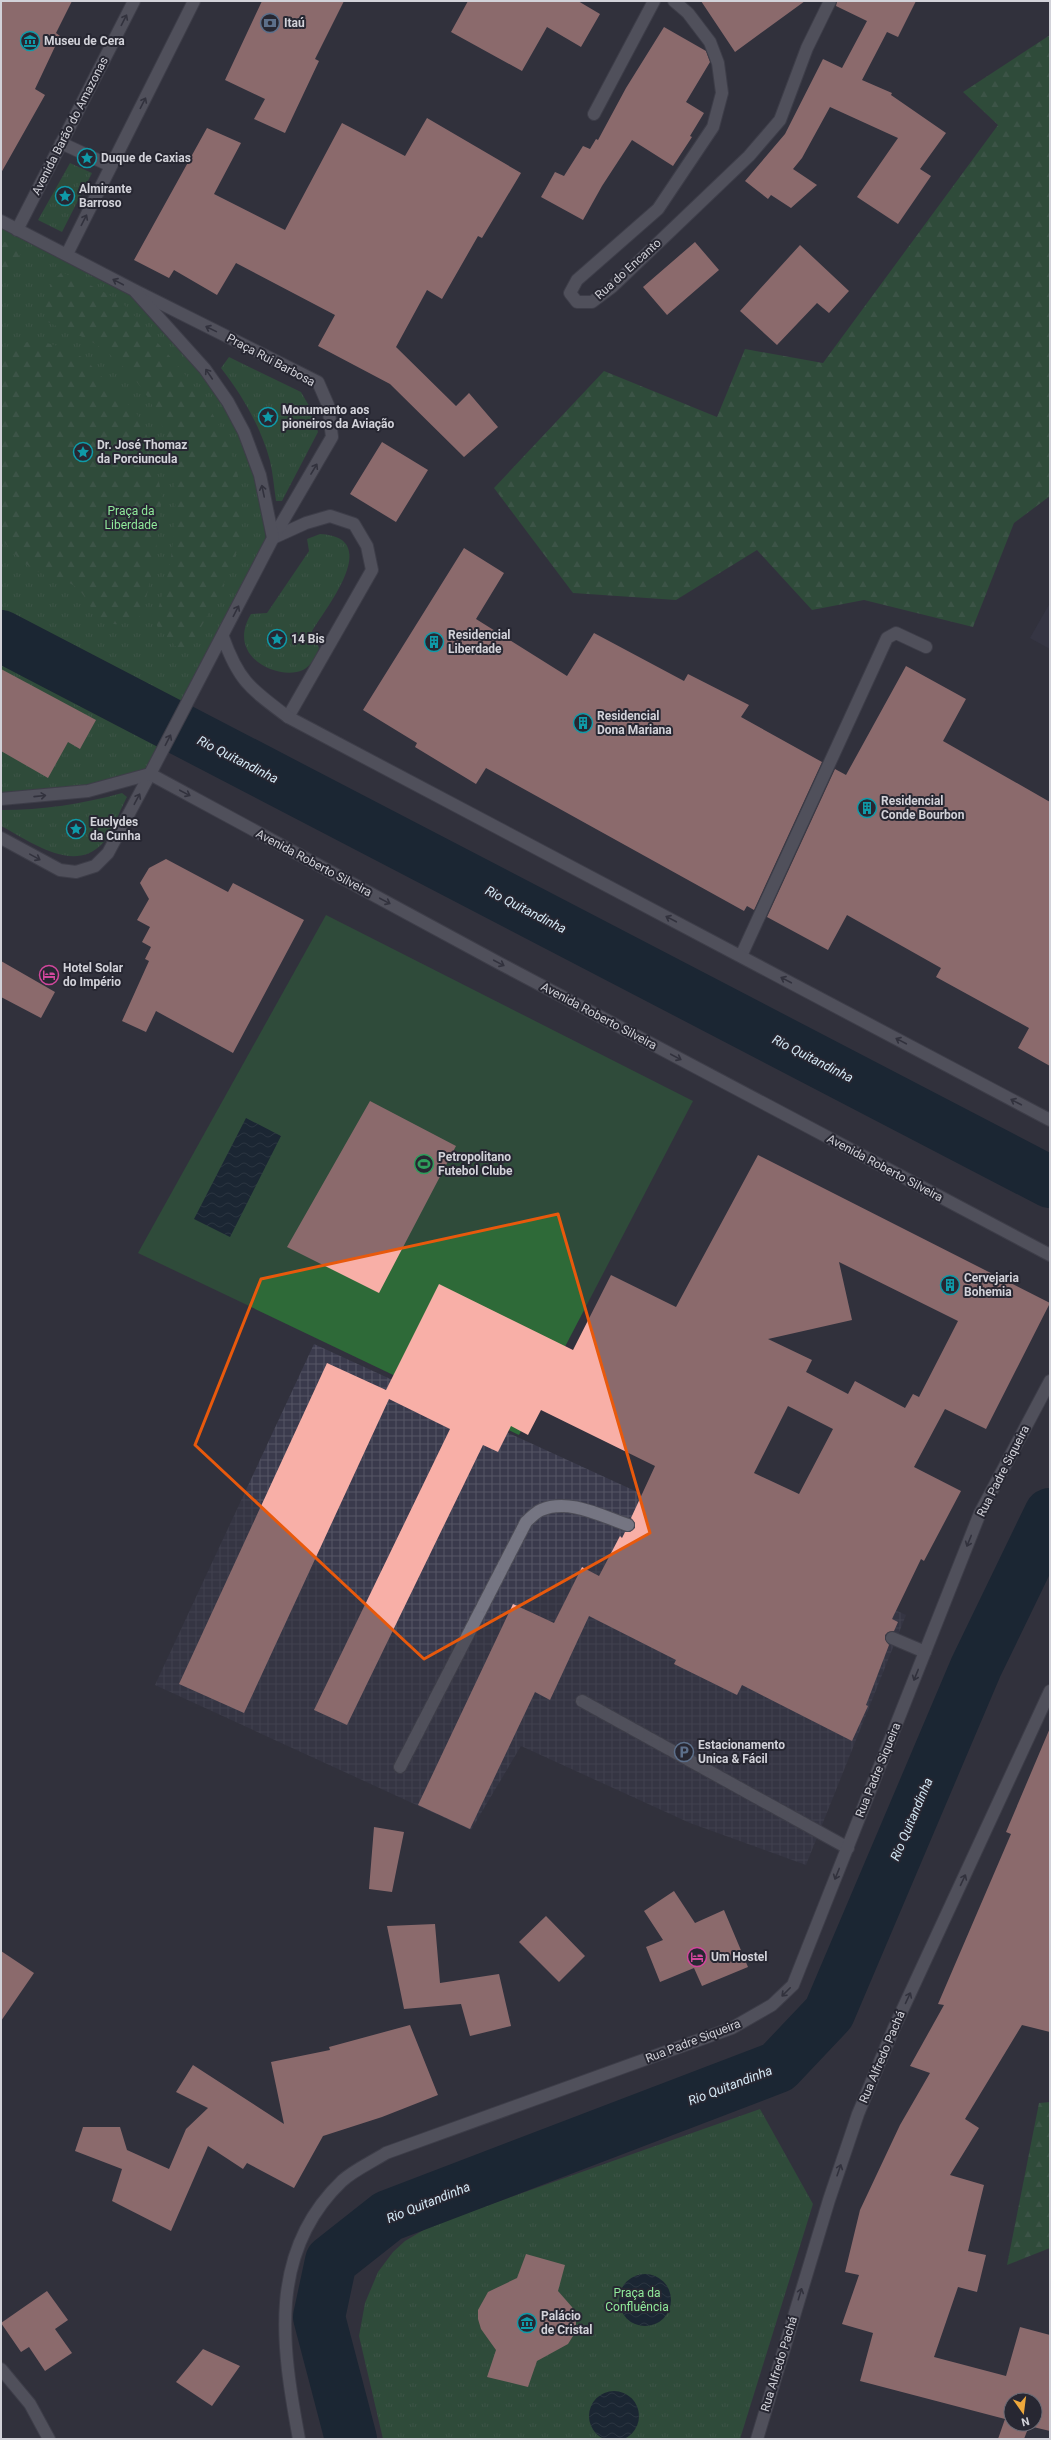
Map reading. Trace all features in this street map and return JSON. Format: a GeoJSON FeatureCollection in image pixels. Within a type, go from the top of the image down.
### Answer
{"type":"FeatureCollection","features":[{"type":"Feature","properties":{"kind":"main road","name":"Avenida Barão do Amazonas"},"geometry":{"type":"LineString","coordinates":[[17,230],[134,1]]}},
{"type":"Feature","properties":{"kind":"main road"},"geometry":{"type":"LineString","coordinates":[[67,254],[194,1]]}},
{"type":"Feature","properties":{"kind":"main road"},"geometry":{"type":"LineString","coordinates":[[594,114],[654,1]]}},
{"type":"Feature","properties":{"kind":"main road","name":"Rua do Encanto"},"geometry":{"type":"LineString","coordinates":[[674,1],[688,13],[710,42],[718,63],[722,93],[713,127],[658,208],[576,280],[570,293],[577,302],[592,302],[612,287],[695,206],[750,156],[780,120],[807,48],[830,1]]}},
{"type":"Feature","properties":{"kind":"main road"},"geometry":{"type":"LineString","coordinates":[[61,143],[111,166]]}},
{"type":"Feature","properties":{"kind":"main road"},"geometry":{"type":"LineString","coordinates":[[1,221],[134,290],[205,369],[231,408],[244,432],[260,475],[273,538],[223,637],[197,682],[108,853],[95,866],[76,872],[60,870],[1,838]]}},
{"type":"Feature","properties":{"kind":"main road","name":"Praça Rui Barbosa"},"geometry":{"type":"LineString","coordinates":[[134,290],[318,382],[328,405],[332,437],[273,538]]}},
{"type":"Feature","properties":{"kind":"main road"},"geometry":{"type":"LineString","coordinates":[[273,538],[306,523],[330,516],[354,524],[367,546],[372,570],[288,717]]}},
{"type":"Feature","properties":{"kind":"main road"},"geometry":{"type":"LineString","coordinates":[[741,956],[887,638],[896,633],[926,647]]}},
{"type":"Feature","properties":{"kind":"main road"},"geometry":{"type":"LineString","coordinates":[[223,637],[233,665],[249,687],[288,717],[1050,1120]]}},
{"type":"Feature","properties":{"kind":"main road"},"geometry":{"type":"LineString","coordinates":[[1,799],[88,791],[150,774]]}},
{"type":"Feature","properties":{"kind":"main road","name":"Avenida Roberto Silveira"},"geometry":{"type":"LineString","coordinates":[[150,774],[506,967],[1050,1255]]}},
{"type":"Feature","properties":{"kind":"main road","name":"Rua Padre Siqueira"},"geometry":{"type":"LineString","coordinates":[[299,2439],[286,2370],[286,2293],[293,2256],[315,2213],[343,2180],[386,2153],[732,2028],[772,2005],[793,1985],[980,1513],[1050,1381]]}},
{"type":"Feature","properties":{"kind":"main road"},"geometry":{"type":"LineString","coordinates":[[400,1766],[526,1522],[540,1510],[560,1505],[581,1508],[628,1525]]}},
{"type":"Feature","properties":{"kind":"main road"},"geometry":{"type":"LineString","coordinates":[[892,1638],[925,1652]]}},
{"type":"Feature","properties":{"kind":"main road","name":"Rua Alfredo Pachá"},"geometry":{"type":"LineString","coordinates":[[758,2439],[829,2200],[858,2114],[894,2028],[1050,1691]]}},
{"type":"Feature","properties":{"kind":"main road"},"geometry":{"type":"LineString","coordinates":[[582,1701],[848,1848]]}},
{"type":"Feature","properties":{"kind":"main road"},"geometry":{"type":"LineString","coordinates":[[1,2368],[30,2404],[49,2439]]}},
{"type":"Feature","properties":{"kind":"highlighted area"},"geometry":{"type":"Polygon","coordinates":[[[558,1214],[650,1533],[424,1659],[195,1445],[261,1279],[558,1214]]]}},
{"type":"Feature","properties":{"kind":"shaded area"},"geometry":{"type":"Polygon","coordinates":[[[1050,603],[1050,649],[1030,638],[1050,603]]]}},
{"type":"Feature","properties":{"kind":"shaded area"},"geometry":{"type":"Polygon","coordinates":[[[314,1344],[906,1615],[806,1865],[690,1823],[521,1746],[471,1830],[155,1685],[314,1344]]]}},
{"type":"Feature","properties":{"kind":"green space"},"geometry":{"type":"Polygon","coordinates":[[[1050,35],[1050,496],[1014,523],[973,627],[864,600],[812,610],[757,550],[676,600],[573,593],[494,488],[604,371],[717,417],[745,349],[823,363],[998,125],[963,92],[1050,35]]]}},
{"type":"Feature","properties":{"kind":"green space"},"geometry":{"type":"Polygon","coordinates":[[[70,163],[92,173],[62,232],[38,220],[70,163]]]}},
{"type":"Feature","properties":{"kind":"green space","name":"Praça da Liberdade"},"geometry":{"type":"Polygon","coordinates":[[[1,228],[132,296],[203,371],[240,433],[256,479],[266,539],[147,771],[93,787],[1,795],[1,228]]]}},
{"type":"Feature","properties":{"kind":"green space"},"geometry":{"type":"Polygon","coordinates":[[[1,240],[22,251],[10,273],[1,280],[1,240]]]}},
{"type":"Feature","properties":{"kind":"green space"},"geometry":{"type":"Polygon","coordinates":[[[62,272],[119,301],[133,314],[173,360],[208,406],[222,431],[233,457],[240,484],[242,513],[239,542],[231,568],[188,652],[179,650],[157,626],[156,620],[169,571],[174,532],[175,501],[173,471],[168,442],[158,415],[143,390],[123,366],[91,341],[48,322],[44,309],[46,295],[53,282],[62,272]]]}},
{"type":"Feature","properties":{"kind":"green space"},"geometry":{"type":"Polygon","coordinates":[[[36,340],[58,346],[84,358],[137,414],[149,441],[162,495],[155,560],[142,615],[129,622],[113,624],[106,622],[95,613],[76,587],[65,581],[45,575],[32,568],[15,554],[1,538],[1,360],[11,349],[21,344],[36,340]]]}},
{"type":"Feature","properties":{"kind":"green space"},"geometry":{"type":"Polygon","coordinates":[[[229,357],[301,392],[312,411],[318,432],[282,501],[276,501],[270,461],[262,436],[243,400],[221,368],[229,357]]]}},
{"type":"Feature","properties":{"kind":"green space"},"geometry":{"type":"Polygon","coordinates":[[[320,534],[338,538],[348,547],[349,559],[346,574],[338,590],[312,631],[319,648],[311,663],[303,670],[296,672],[279,672],[263,666],[251,655],[245,644],[244,631],[251,614],[267,613],[309,551],[307,539],[320,534]]]}},
{"type":"Feature","properties":{"kind":"green space"},"geometry":{"type":"Polygon","coordinates":[[[122,793],[127,797],[112,829],[105,840],[91,852],[78,856],[52,852],[1,826],[1,810],[62,806],[122,793]]]}},
{"type":"Feature","properties":{"kind":"green space","name":"Petropolitano Futebol Clube"},"geometry":{"type":"Polygon","coordinates":[[[326,915],[693,1101],[519,1435],[138,1253],[326,915]]]}},
{"type":"Feature","properties":{"kind":"green space"},"geometry":{"type":"Polygon","coordinates":[[[1050,2102],[1050,2248],[1007,2265],[1039,2103],[1050,2102]]]}},
{"type":"Feature","properties":{"kind":"green space","name":"Praça da Confluência"},"geometry":{"type":"Polygon","coordinates":[[[760,2109],[813,2204],[740,2439],[383,2439],[359,2336],[365,2303],[378,2272],[393,2252],[405,2241],[432,2225],[760,2109]]]}},
{"type":"Feature","properties":{"kind":"water"},"geometry":{"type":"Polygon","coordinates":[[[246,1118],[281,1136],[230,1237],[194,1219],[246,1118]]]}},
{"type":"Feature","properties":{"kind":"water"},"geometry":{"type":"Polygon","coordinates":[[[645,2274],[655,2276],[663,2282],[669,2290],[671,2300],[669,2310],[663,2318],[655,2324],[645,2326],[635,2324],[627,2318],[621,2310],[619,2300],[621,2290],[627,2282],[635,2276],[645,2274]]]}},
{"type":"Feature","properties":{"kind":"water"},"geometry":{"type":"Polygon","coordinates":[[[614,2391],[623,2393],[634,2402],[639,2416],[637,2425],[628,2436],[614,2441],[605,2439],[594,2430],[589,2416],[591,2407],[600,2396],[614,2391]]]}},
{"type":"Feature","properties":{"kind":"building"},"geometry":{"type":"Polygon","coordinates":[[[1,1],[72,1],[56,33],[60,36],[35,89],[45,95],[1,173],[1,1]]]}},
{"type":"Feature","properties":{"kind":"building"},"geometry":{"type":"Polygon","coordinates":[[[262,1],[344,1],[315,59],[319,61],[285,133],[254,119],[265,99],[225,80],[262,1]]]}},
{"type":"Feature","properties":{"kind":"building"},"geometry":{"type":"Polygon","coordinates":[[[468,1],[578,1],[600,14],[581,47],[547,27],[522,71],[451,32],[468,1]]]}},
{"type":"Feature","properties":{"kind":"building"},"geometry":{"type":"Polygon","coordinates":[[[701,1],[805,1],[735,52],[701,1]]]}},
{"type":"Feature","properties":{"kind":"building"},"geometry":{"type":"Polygon","coordinates":[[[837,1],[916,1],[898,37],[887,32],[862,80],[892,93],[891,95],[946,133],[920,169],[931,176],[898,224],[857,197],[898,138],[830,107],[802,158],[793,169],[817,185],[791,208],[771,195],[768,199],[745,181],[785,134],[823,59],[842,68],[867,21],[836,6],[837,1]]]}},
{"type":"Feature","properties":{"kind":"building"},"geometry":{"type":"Polygon","coordinates":[[[664,27],[706,51],[710,62],[686,102],[704,113],[690,136],[692,137],[673,166],[632,140],[602,186],[583,220],[541,197],[555,172],[564,176],[583,146],[590,149],[596,139],[598,140],[626,88],[664,27]]]}},
{"type":"Feature","properties":{"kind":"building"},"geometry":{"type":"Polygon","coordinates":[[[427,118],[521,173],[482,238],[478,236],[442,299],[427,290],[396,347],[456,406],[469,393],[498,427],[464,457],[390,384],[318,346],[335,315],[236,263],[217,295],[174,270],[169,278],[134,260],[207,128],[241,143],[214,194],[285,230],[342,123],[405,156],[427,118]]]}},
{"type":"Feature","properties":{"kind":"building"},"geometry":{"type":"Polygon","coordinates":[[[695,242],[719,270],[667,315],[643,287],[695,242]]]}},
{"type":"Feature","properties":{"kind":"building"},"geometry":{"type":"Polygon","coordinates":[[[800,245],[849,291],[829,313],[817,303],[777,345],[740,311],[800,245]]]}},
{"type":"Feature","properties":{"kind":"building"},"geometry":{"type":"Polygon","coordinates":[[[382,442],[428,470],[396,522],[350,494],[382,442]]]}},
{"type":"Feature","properties":{"kind":"building"},"geometry":{"type":"Polygon","coordinates":[[[464,548],[504,573],[476,619],[567,676],[594,633],[684,681],[688,674],[749,705],[741,717],[822,762],[754,910],[747,906],[744,911],[486,768],[476,784],[415,747],[417,743],[363,710],[464,548]]]}},
{"type":"Feature","properties":{"kind":"building"},"geometry":{"type":"Polygon","coordinates":[[[906,666],[966,699],[943,741],[1050,802],[1050,1066],[1018,1048],[1029,1028],[936,977],[941,968],[847,915],[828,950],[767,917],[835,769],[846,775],[906,666]]]}},
{"type":"Feature","properties":{"kind":"building"},"geometry":{"type":"Polygon","coordinates":[[[1,669],[96,720],[80,749],[68,742],[48,778],[1,751],[1,669]]]}},
{"type":"Feature","properties":{"kind":"building"},"geometry":{"type":"Polygon","coordinates":[[[166,859],[228,892],[233,883],[304,920],[233,1053],[156,1011],[146,1032],[122,1021],[149,961],[145,959],[151,947],[142,942],[150,927],[137,920],[149,899],[140,883],[149,868],[166,859]]]}},
{"type":"Feature","properties":{"kind":"building","name":"Hotel Solar do Império"},"geometry":{"type":"Polygon","coordinates":[[[1,961],[55,992],[41,1018],[1,997],[1,961]]]}},
{"type":"Feature","properties":{"kind":"building","name":"Petropolitano Futebol Clube"},"geometry":{"type":"Polygon","coordinates":[[[370,1101],[456,1146],[379,1293],[287,1247],[370,1101]]]}},
{"type":"Feature","properties":{"kind":"building"},"geometry":{"type":"Polygon","coordinates":[[[758,1155],[1050,1303],[986,1429],[945,1409],[914,1467],[961,1491],[924,1561],[921,1559],[892,1619],[898,1622],[894,1631],[888,1632],[885,1635],[885,1639],[889,1645],[866,1705],[868,1706],[852,1741],[742,1685],[737,1695],[674,1664],[676,1660],[589,1616],[550,1700],[535,1692],[470,1829],[418,1805],[513,1604],[554,1623],[582,1567],[599,1576],[620,1536],[622,1538],[625,1532],[630,1532],[635,1528],[635,1523],[631,1518],[655,1466],[541,1410],[528,1435],[511,1426],[498,1452],[483,1445],[347,1725],[314,1710],[450,1429],[389,1399],[244,1713],[179,1684],[327,1363],[386,1390],[439,1284],[573,1350],[611,1275],[676,1307],[758,1155]],[[839,1262],[852,1320],[768,1339],[812,1360],[806,1372],[848,1394],[855,1381],[905,1408],[913,1394],[919,1397],[958,1321],[839,1262]],[[788,1406],[754,1473],[799,1494],[833,1429],[788,1406]]]}},
{"type":"Feature","properties":{"kind":"building"},"geometry":{"type":"Polygon","coordinates":[[[1050,1728],[1050,2032],[1022,2025],[965,2119],[979,2128],[950,2175],[984,2185],[968,2251],[986,2255],[977,2292],[958,2287],[934,2357],[1006,2376],[1020,2327],[1050,2335],[1050,2431],[1043,2429],[1043,2392],[1003,2392],[1003,2418],[860,2381],[873,2333],[842,2324],[859,2275],[845,2272],[860,2210],[900,2125],[930,2073],[910,2066],[944,2005],[938,2004],[1011,1834],[1006,1832],[1050,1728]]]}},
{"type":"Feature","properties":{"kind":"building"},"geometry":{"type":"Polygon","coordinates":[[[374,1827],[404,1832],[392,1892],[369,1889],[374,1827]]]}},
{"type":"Feature","properties":{"kind":"building","name":"Um Hostel"},"geometry":{"type":"Polygon","coordinates":[[[674,1891],[695,1923],[724,1910],[748,1967],[702,1986],[694,1968],[660,1982],[646,1947],[663,1940],[644,1911],[674,1891]]]}},
{"type":"Feature","properties":{"kind":"building"},"geometry":{"type":"Polygon","coordinates":[[[546,1916],[585,1956],[559,1982],[519,1942],[546,1916]]]}},
{"type":"Feature","properties":{"kind":"building"},"geometry":{"type":"Polygon","coordinates":[[[435,1924],[440,1983],[499,1974],[511,2026],[470,2036],[461,2004],[404,2009],[387,1926],[435,1924]]]}},
{"type":"Feature","properties":{"kind":"building"},"geometry":{"type":"Polygon","coordinates":[[[1,1951],[34,1973],[1,2021],[1,1951]]]}},
{"type":"Feature","properties":{"kind":"building"},"geometry":{"type":"Polygon","coordinates":[[[410,2025],[438,2095],[382,2117],[323,2136],[294,2188],[247,2163],[243,2169],[208,2146],[171,2231],[112,2201],[122,2169],[75,2151],[83,2127],[120,2127],[127,2150],[169,2169],[186,2129],[208,2108],[176,2092],[193,2065],[284,2124],[271,2062],[330,2050],[329,2047],[410,2025]]]}},
{"type":"Feature","properties":{"kind":"building","name":"Palácio de Cristal"},"geometry":{"type":"Polygon","coordinates":[[[526,2254],[565,2265],[558,2291],[572,2307],[576,2316],[576,2327],[568,2344],[537,2361],[528,2387],[487,2377],[496,2350],[481,2329],[478,2319],[478,2310],[488,2292],[517,2278],[526,2254]]]}},
{"type":"Feature","properties":{"kind":"building"},"geometry":{"type":"Polygon","coordinates":[[[47,2291],[68,2320],[55,2329],[72,2353],[45,2371],[29,2347],[21,2352],[1,2323],[47,2291]]]}},
{"type":"Feature","properties":{"kind":"building"},"geometry":{"type":"Polygon","coordinates":[[[203,2349],[240,2366],[212,2406],[176,2382],[203,2349]]]}},
{"type":"Feature","properties":{"kind":"building"},"geometry":{"type":"Polygon","coordinates":[[[1003,2425],[1003,2432],[1027,2432],[1024,2439],[998,2439],[1003,2425]]]}},
{"type":"Feature","properties":{"kind":"waterway","name":"Rio Quitandinha"},"geometry":{"type":"LineString","coordinates":[[1,636],[1050,1182]]}},
{"type":"Feature","properties":{"kind":"waterway","name":"Rio Quitandinha"},"geometry":{"type":"LineString","coordinates":[[351,2439],[319,2317],[331,2261],[388,2216],[778,2067],[829,2013],[976,1667],[1050,1514]]}},
{"type":"Feature","properties":{"kind":"place","name":"Itaú"},"geometry":{"type":"Point","coordinates":[270,23]}},
{"type":"Feature","properties":{"kind":"place","name":"Museu de Cera"},"geometry":{"type":"Point","coordinates":[30,41]}},
{"type":"Feature","properties":{"kind":"place","name":"Duque de Caxias"},"geometry":{"type":"Point","coordinates":[87,158]}},
{"type":"Feature","properties":{"kind":"place","name":"Almirante Barroso"},"geometry":{"type":"Point","coordinates":[65,196]}},
{"type":"Feature","properties":{"kind":"place","name":"Monumento aos pioneiros da Aviação"},"geometry":{"type":"Point","coordinates":[268,417]}},
{"type":"Feature","properties":{"kind":"place","name":"Dr. José Thomaz da Porciuncula"},"geometry":{"type":"Point","coordinates":[83,452]}},
{"type":"Feature","properties":{"kind":"place","name":"14 Bis"},"geometry":{"type":"Point","coordinates":[277,639]}},
{"type":"Feature","properties":{"kind":"place","name":"Residencial Liberdade"},"geometry":{"type":"Point","coordinates":[434,642]}},
{"type":"Feature","properties":{"kind":"place","name":"Residencial Dona Mariana"},"geometry":{"type":"Point","coordinates":[583,723]}},
{"type":"Feature","properties":{"kind":"place","name":"Residencial Conde Bourbon"},"geometry":{"type":"Point","coordinates":[867,808]}},
{"type":"Feature","properties":{"kind":"place","name":"Euclydes da Cunha"},"geometry":{"type":"Point","coordinates":[76,829]}},
{"type":"Feature","properties":{"kind":"place","name":"Hotel Solar do Império"},"geometry":{"type":"Point","coordinates":[49,975]}},
{"type":"Feature","properties":{"kind":"place","name":"Petropolitano Futebol Clube"},"geometry":{"type":"Point","coordinates":[424,1164]}},
{"type":"Feature","properties":{"kind":"place","name":"Cervejaria Bohemia"},"geometry":{"type":"Point","coordinates":[950,1285]}},
{"type":"Feature","properties":{"kind":"place","name":"Estacionamento Unica & Fácil"},"geometry":{"type":"Point","coordinates":[684,1752]}},
{"type":"Feature","properties":{"kind":"place","name":"Um Hostel"},"geometry":{"type":"Point","coordinates":[697,1957]}},
{"type":"Feature","properties":{"kind":"place","name":"Palácio de Cristal"},"geometry":{"type":"Point","coordinates":[527,2323]}}]}
